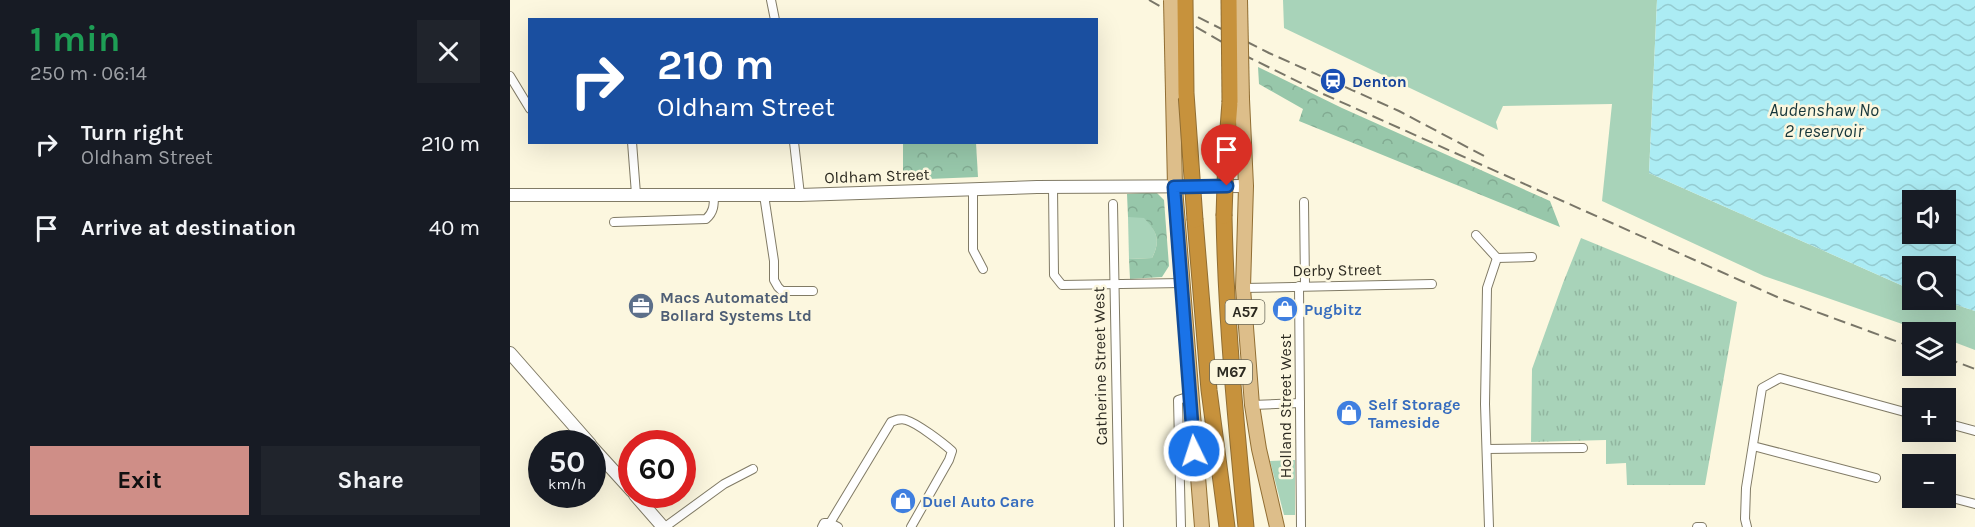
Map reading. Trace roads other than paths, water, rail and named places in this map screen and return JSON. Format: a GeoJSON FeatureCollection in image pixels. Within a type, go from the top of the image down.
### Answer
{"type":"FeatureCollection","features":[{"type":"Feature","properties":{"kind":"highway","name":"M67"},"geometry":{"type":"LineString","coordinates":[[1185,0],[1186,93],[1195,220],[1209,390],[1227,527]]}},
{"type":"Feature","properties":{"kind":"highway","name":"M67"},"geometry":{"type":"LineString","coordinates":[[1229,0],[1230,102],[1224,216],[1226,298],[1232,388],[1246,527]]}},
{"type":"Feature","properties":{"kind":"main road"},"geometry":{"type":"LineString","coordinates":[[1171,0],[1174,187],[1202,527]]}},
{"type":"Feature","properties":{"kind":"main road","name":"A57"},"geometry":{"type":"LineString","coordinates":[[1240,0],[1246,186],[1243,288],[1252,405],[1276,527]]}},
{"type":"Feature","properties":{"kind":"street"},"geometry":{"type":"LineString","coordinates":[[771,0],[775,18]]}},
{"type":"Feature","properties":{"kind":"street"},"geometry":{"type":"LineString","coordinates":[[510,76],[528,106]]}},
{"type":"Feature","properties":{"kind":"street"},"geometry":{"type":"LineString","coordinates":[[632,144],[636,194]]}},
{"type":"Feature","properties":{"kind":"street"},"geometry":{"type":"LineString","coordinates":[[794,144],[800,195]]}},
{"type":"Feature","properties":{"kind":"street","name":"Oldham Street"},"geometry":{"type":"LineString","coordinates":[[510,195],[800,195],[973,189],[1246,186]]}},
{"type":"Feature","properties":{"kind":"street"},"geometry":{"type":"LineString","coordinates":[[1053,188],[1054,275],[1062,285],[1113,286],[1182,283]]}},
{"type":"Feature","properties":{"kind":"street"},"geometry":{"type":"LineString","coordinates":[[973,189],[973,250],[983,269]]}},
{"type":"Feature","properties":{"kind":"street"},"geometry":{"type":"LineString","coordinates":[[614,222],[706,219],[714,208],[714,194]]}},
{"type":"Feature","properties":{"kind":"street"},"geometry":{"type":"LineString","coordinates":[[764,195],[774,261],[774,280],[777,287],[782,291],[813,291]]}},
{"type":"Feature","properties":{"kind":"street","name":"Holland Street West"},"geometry":{"type":"LineString","coordinates":[[1301,527],[1300,403],[1304,202]]}},
{"type":"Feature","properties":{"kind":"street","name":"Catherine Street West"},"geometry":{"type":"LineString","coordinates":[[1113,204],[1119,527]]}},
{"type":"Feature","properties":{"kind":"street"},"geometry":{"type":"LineString","coordinates":[[1476,235],[1497,258],[1532,257]]}},
{"type":"Feature","properties":{"kind":"street"},"geometry":{"type":"LineString","coordinates":[[1489,527],[1485,404],[1487,288],[1497,258]]}},
{"type":"Feature","properties":{"kind":"street","name":"Derby Street"},"geometry":{"type":"LineString","coordinates":[[1243,288],[1432,284]]}},
{"type":"Feature","properties":{"kind":"street"},"geometry":{"type":"LineString","coordinates":[[510,353],[578,430]]}},
{"type":"Feature","properties":{"kind":"street"},"geometry":{"type":"LineString","coordinates":[[1747,527],[1745,496],[1762,388],[1780,378],[1902,411]]}},
{"type":"Feature","properties":{"kind":"street"},"geometry":{"type":"LineString","coordinates":[[1181,527],[1178,400],[1190,396]]}},
{"type":"Feature","properties":{"kind":"street"},"geometry":{"type":"LineString","coordinates":[[1252,405],[1300,403]]}},
{"type":"Feature","properties":{"kind":"street"},"geometry":{"type":"LineString","coordinates":[[830,526],[891,422],[897,419],[906,420],[952,451],[911,527]]}},
{"type":"Feature","properties":{"kind":"street"},"geometry":{"type":"LineString","coordinates":[[1956,426],[1975,431]]}},
{"type":"Feature","properties":{"kind":"street"},"geometry":{"type":"LineString","coordinates":[[1753,446],[1876,478]]}},
{"type":"Feature","properties":{"kind":"street"},"geometry":{"type":"LineString","coordinates":[[1487,449],[1582,448]]}},
{"type":"Feature","properties":{"kind":"street"},"geometry":{"type":"LineString","coordinates":[[606,462],[618,475]]}},
{"type":"Feature","properties":{"kind":"street"},"geometry":{"type":"LineString","coordinates":[[647,508],[664,527],[724,484],[753,469]]}},
{"type":"Feature","properties":{"kind":"street"},"geometry":{"type":"LineString","coordinates":[[1956,499],[1975,504]]}},
{"type":"Feature","properties":{"kind":"street"},"geometry":{"type":"LineString","coordinates":[[1697,527],[1702,527]]}},
{"type":"Feature","properties":{"kind":"water","name":"Audenshaw No 2 reservoir"},"geometry":{"type":"Polygon","coordinates":[[[1657,0],[1975,0],[1975,311],[1956,305],[1956,256],[1902,256],[1902,286],[1649,173],[1657,0]]]}},
{"type":"Feature","properties":{"kind":"railway"},"geometry":{"type":"LineString","coordinates":[[1149,0],[1248,57],[1321,93],[1784,300],[1902,343]]}},
{"type":"Feature","properties":{"kind":"railway"},"geometry":{"type":"LineString","coordinates":[[1182,9],[1269,53],[1399,111],[1484,156]]}},
{"type":"Feature","properties":{"kind":"railway"},"geometry":{"type":"LineString","coordinates":[[1956,362],[1975,369]]}},
{"type":"Feature","properties":{"kind":"place","name":"Denton"},"geometry":{"type":"Point","coordinates":[1333,81]}},
{"type":"Feature","properties":{"kind":"place","name":"Macs Automated Bollard Systems Ltd"},"geometry":{"type":"Point","coordinates":[641,306]}},
{"type":"Feature","properties":{"kind":"place","name":"Pugbitz"},"geometry":{"type":"Point","coordinates":[1285,309]}},
{"type":"Feature","properties":{"kind":"place","name":"Self Storage Tameside"},"geometry":{"type":"Point","coordinates":[1349,413]}},
{"type":"Feature","properties":{"kind":"place","name":"Duel Auto Care"},"geometry":{"type":"Point","coordinates":[903,501]}}]}
